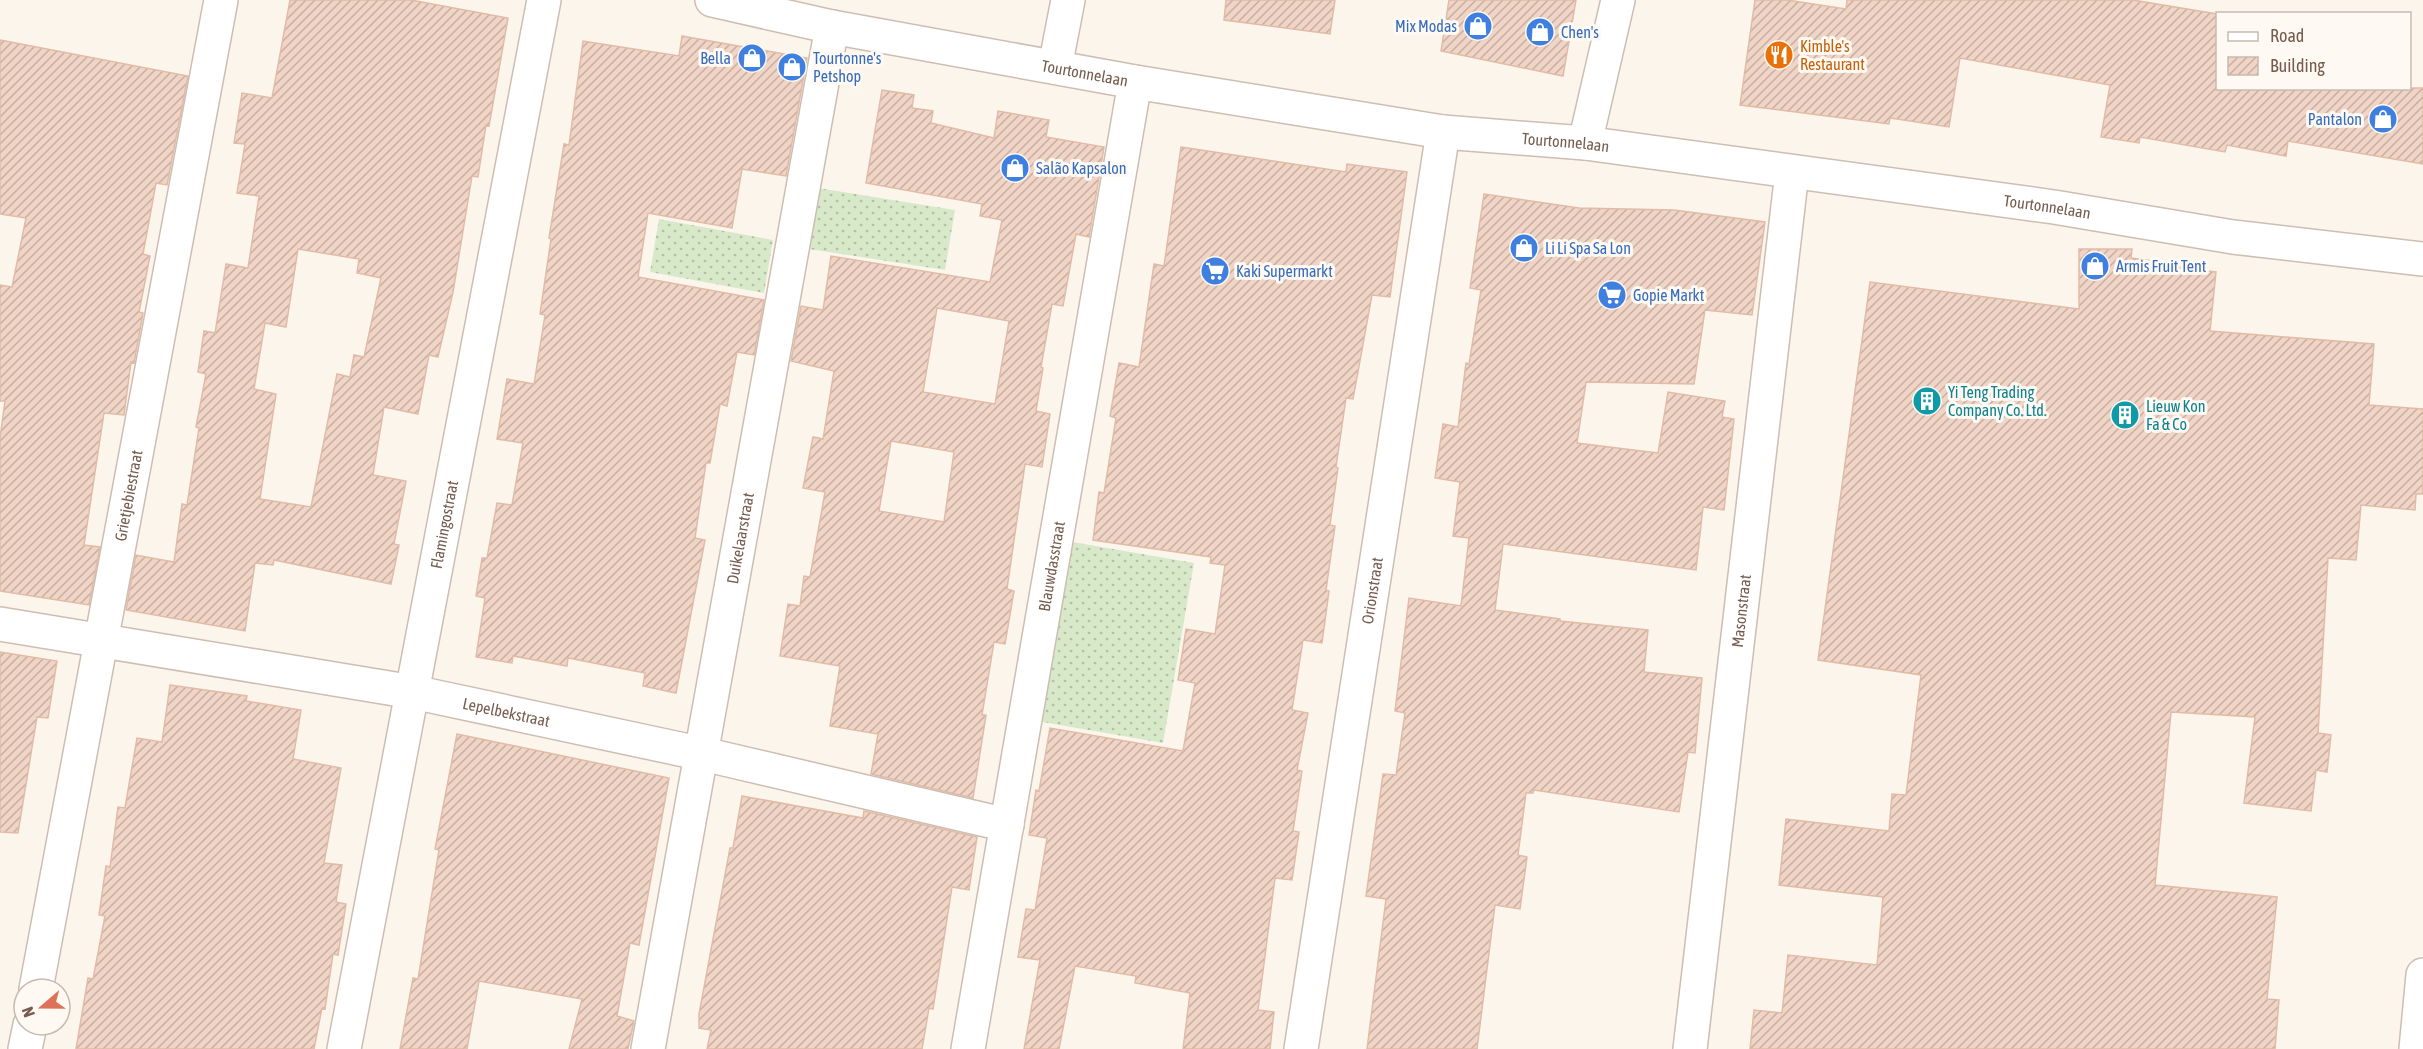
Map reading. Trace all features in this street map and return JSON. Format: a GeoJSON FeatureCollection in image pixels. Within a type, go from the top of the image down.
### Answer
{"type":"FeatureCollection","features":[{"type":"Feature","properties":{"kind":"street","name":"Grietjebiestraat"},"geometry":{"type":"LineString","coordinates":[[38,977],[221,0]]}},
{"type":"Feature","properties":{"kind":"street","name":"Flamingostraat"},"geometry":{"type":"LineString","coordinates":[[344,1049],[544,0]]}},
{"type":"Feature","properties":{"kind":"street","name":"Tourtonnelaan"},"geometry":{"type":"LineString","coordinates":[[712,0],[832,27],[1135,82],[1443,132],[1585,143],[2054,207],[2234,237],[2423,259]]}},
{"type":"Feature","properties":{"kind":"street"},"geometry":{"type":"LineString","coordinates":[[1055,67],[1068,0]]}},
{"type":"Feature","properties":{"kind":"street"},"geometry":{"type":"LineString","coordinates":[[1585,143],[1618,0]]}},
{"type":"Feature","properties":{"kind":"street","name":"Duikelaarstraat"},"geometry":{"type":"LineString","coordinates":[[648,1049],[703,754],[832,27]]}},
{"type":"Feature","properties":{"kind":"street","name":"Blauwdasstraat"},"geometry":{"type":"LineString","coordinates":[[968,1049],[1135,82]]}},
{"type":"Feature","properties":{"kind":"street","name":"Orionstraat"},"geometry":{"type":"LineString","coordinates":[[1301,1049],[1443,132]]}},
{"type":"Feature","properties":{"kind":"street","name":"Masonstraat"},"geometry":{"type":"LineString","coordinates":[[1690,1049],[1792,172]]}},
{"type":"Feature","properties":{"kind":"street","name":"Lepelbekstraat"},"geometry":{"type":"LineString","coordinates":[[0,624],[413,692],[703,754],[1007,825]]}},
{"type":"Feature","properties":{"kind":"street"},"geometry":{"type":"LineString","coordinates":[[2416,1049],[2423,975]]}},
{"type":"Feature","properties":{"kind":"green space"},"geometry":{"type":"Polygon","coordinates":[[[818,188],[955,210],[945,270],[809,249],[818,188]]]}},
{"type":"Feature","properties":{"kind":"green space"},"geometry":{"type":"Polygon","coordinates":[[[659,219],[773,240],[764,293],[650,272],[659,219]]]}},
{"type":"Feature","properties":{"kind":"green space"},"geometry":{"type":"Polygon","coordinates":[[[1061,540],[1194,563],[1163,743],[1031,720],[1061,540]]]}},
{"type":"Feature","properties":{"kind":"building"},"geometry":{"type":"Polygon","coordinates":[[[290,0],[411,0],[508,18],[478,177],[472,176],[453,292],[438,357],[429,355],[418,414],[384,407],[373,475],[406,481],[394,544],[399,545],[391,584],[274,560],[273,565],[255,563],[245,631],[126,610],[136,555],[174,562],[182,504],[187,505],[199,428],[196,427],[206,374],[198,372],[204,331],[215,333],[226,264],[248,268],[259,196],[237,193],[245,144],[234,143],[242,93],[272,98],[290,0]],[[298,249],[286,327],[265,323],[254,389],[276,394],[260,499],[311,507],[337,374],[350,377],[354,355],[364,357],[381,278],[357,273],[359,259],[298,249]]]}},
{"type":"Feature","properties":{"kind":"building"},"geometry":{"type":"Polygon","coordinates":[[[1226,0],[1335,0],[1330,34],[1224,20],[1226,0]]]}},
{"type":"Feature","properties":{"kind":"building"},"geometry":{"type":"Polygon","coordinates":[[[1449,0],[1576,0],[1563,76],[1441,51],[1449,0]]]}},
{"type":"Feature","properties":{"kind":"building"},"geometry":{"type":"Polygon","coordinates":[[[1755,0],[1787,0],[1846,9],[1847,0],[2133,0],[2216,14],[2216,90],[2411,90],[2411,88],[2423,88],[2423,164],[2288,141],[2286,156],[2227,145],[2225,152],[2140,137],[2139,143],[2101,137],[2110,85],[1960,58],[1949,127],[1890,118],[1889,124],[1740,105],[1755,0]]]}},
{"type":"Feature","properties":{"kind":"building"},"geometry":{"type":"Polygon","coordinates":[[[682,36],[807,58],[786,176],[742,169],[732,228],[648,213],[638,277],[764,300],[754,355],[737,352],[727,406],[720,404],[710,463],[706,463],[695,538],[705,540],[676,693],[643,686],[645,673],[568,658],[567,666],[513,656],[512,663],[476,657],[485,598],[476,596],[482,558],[487,558],[497,503],[512,505],[523,443],[497,439],[507,379],[534,384],[545,315],[540,314],[551,239],[549,238],[564,144],[569,145],[583,41],[679,56],[682,36]]]}},
{"type":"Feature","properties":{"kind":"building"},"geometry":{"type":"Polygon","coordinates":[[[0,40],[188,76],[167,185],[156,183],[143,254],[150,256],[139,312],[143,313],[134,363],[131,362],[124,415],[104,413],[84,545],[100,547],[89,605],[0,591],[0,438],[5,401],[0,401],[0,285],[12,287],[26,218],[0,214],[0,40]]]}},
{"type":"Feature","properties":{"kind":"building"},"geometry":{"type":"Polygon","coordinates":[[[882,90],[914,95],[912,108],[933,111],[931,123],[994,138],[998,111],[1049,120],[1046,137],[1104,147],[1089,237],[1076,234],[1063,306],[1052,304],[1036,411],[1050,414],[1042,467],[1025,464],[1007,589],[1014,591],[1005,644],[994,642],[982,715],[986,715],[973,798],[871,774],[878,734],[830,726],[840,666],[780,656],[788,604],[800,606],[804,576],[810,577],[825,492],[803,488],[813,437],[823,439],[834,371],[791,361],[801,306],[823,310],[831,256],[990,282],[1002,220],[980,216],[982,204],[866,183],[882,90]],[[937,308],[923,392],[995,404],[1009,321],[937,308]],[[891,441],[879,511],[944,522],[954,452],[891,441]]]}},
{"type":"Feature","properties":{"kind":"building"},"geometry":{"type":"Polygon","coordinates":[[[1181,147],[1346,172],[1347,164],[1407,172],[1390,297],[1372,295],[1353,399],[1346,398],[1330,525],[1335,526],[1326,590],[1329,591],[1322,643],[1303,640],[1292,710],[1308,713],[1297,770],[1302,771],[1293,831],[1299,832],[1292,880],[1275,878],[1258,1010],[1274,1012],[1270,1049],[1183,1049],[1190,993],[1135,983],[1136,976],[1075,966],[1059,1049],[1024,1049],[1040,960],[1018,957],[1026,909],[1035,910],[1047,838],[1029,835],[1050,728],[1183,751],[1195,683],[1178,680],[1186,629],[1215,634],[1225,565],[1210,563],[1211,557],[1093,540],[1099,492],[1104,493],[1116,418],[1110,416],[1119,363],[1139,367],[1154,264],[1164,266],[1181,147]]]}},
{"type":"Feature","properties":{"kind":"building"},"geometry":{"type":"Polygon","coordinates":[[[1484,194],[1579,208],[1674,210],[1765,222],[1752,315],[1705,310],[1694,384],[1586,382],[1577,443],[1658,453],[1668,392],[1725,401],[1722,417],[1734,419],[1724,510],[1703,507],[1696,570],[1503,544],[1495,610],[1560,619],[1560,621],[1648,630],[1644,672],[1702,678],[1695,753],[1688,752],[1679,812],[1534,790],[1533,793],[1526,793],[1518,855],[1527,857],[1520,909],[1495,905],[1477,1049],[1367,1049],[1386,899],[1366,896],[1383,774],[1396,775],[1405,713],[1395,711],[1409,598],[1461,606],[1469,538],[1453,536],[1460,482],[1435,478],[1443,424],[1458,427],[1466,363],[1469,364],[1481,290],[1470,288],[1484,194]]]}},
{"type":"Feature","properties":{"kind":"building"},"geometry":{"type":"Polygon","coordinates":[[[2079,249],[2132,249],[2131,258],[2216,272],[2210,331],[2374,344],[2369,405],[2423,409],[2423,494],[2416,494],[2415,510],[2361,505],[2356,560],[2328,558],[2318,733],[2331,735],[2327,772],[2316,770],[2311,811],[2244,803],[2255,717],[2171,712],[2155,885],[2277,897],[2267,999],[2279,1000],[2275,1049],[1750,1049],[1754,1010],[1782,1013],[1788,955],[1877,965],[1883,897],[1779,885],[1786,819],[1889,831],[1892,794],[1906,795],[1921,675],[1818,660],[1870,282],[2079,309],[2079,249]]]}},
{"type":"Feature","properties":{"kind":"building"},"geometry":{"type":"Polygon","coordinates":[[[0,652],[57,661],[48,718],[37,717],[18,833],[0,832],[0,652]]]}},
{"type":"Feature","properties":{"kind":"building"},"geometry":{"type":"Polygon","coordinates":[[[170,685],[247,696],[246,701],[301,710],[293,759],[341,768],[324,863],[342,865],[336,902],[346,904],[338,955],[333,954],[325,1009],[322,1008],[314,1049],[76,1049],[88,978],[93,979],[105,916],[99,915],[106,866],[110,867],[118,807],[125,808],[137,738],[162,742],[170,685]]]}},
{"type":"Feature","properties":{"kind":"building"},"geometry":{"type":"Polygon","coordinates":[[[457,734],[669,778],[639,945],[630,943],[617,1016],[634,1021],[628,1049],[569,1049],[582,999],[479,981],[467,1049],[400,1049],[413,978],[418,979],[439,850],[435,849],[457,734]]]}},
{"type":"Feature","properties":{"kind":"building"},"geometry":{"type":"Polygon","coordinates":[[[742,796],[863,818],[864,811],[977,837],[969,890],[952,887],[933,1009],[929,1008],[922,1049],[707,1049],[711,1030],[699,1028],[699,1014],[742,796]]]}},
{"type":"Feature","properties":{"kind":"place","name":"Mix Modas"},"geometry":{"type":"Point","coordinates":[1478,26]}},
{"type":"Feature","properties":{"kind":"place","name":"Chen's"},"geometry":{"type":"Point","coordinates":[1540,32]}},
{"type":"Feature","properties":{"kind":"place","name":"Kimble's Restaurant"},"geometry":{"type":"Point","coordinates":[1779,55]}},
{"type":"Feature","properties":{"kind":"place","name":"Bella"},"geometry":{"type":"Point","coordinates":[752,58]}},
{"type":"Feature","properties":{"kind":"place","name":"Tourtonne's Petshop"},"geometry":{"type":"Point","coordinates":[792,67]}},
{"type":"Feature","properties":{"kind":"place","name":"Pantalon"},"geometry":{"type":"Point","coordinates":[2383,119]}},
{"type":"Feature","properties":{"kind":"place","name":"Salão Kapsalon"},"geometry":{"type":"Point","coordinates":[1015,168]}},
{"type":"Feature","properties":{"kind":"place","name":"Li Li Spa Sa Lon"},"geometry":{"type":"Point","coordinates":[1524,248]}},
{"type":"Feature","properties":{"kind":"place","name":"Armis Fruit Tent"},"geometry":{"type":"Point","coordinates":[2095,266]}},
{"type":"Feature","properties":{"kind":"place","name":"Kaki Supermarkt"},"geometry":{"type":"Point","coordinates":[1215,271]}},
{"type":"Feature","properties":{"kind":"place","name":"Gopie Markt"},"geometry":{"type":"Point","coordinates":[1612,295]}},
{"type":"Feature","properties":{"kind":"place","name":"Yi Teng Trading Company Co. Ltd."},"geometry":{"type":"Point","coordinates":[1927,401]}},
{"type":"Feature","properties":{"kind":"place","name":"Lieuw Kon Fa & Co"},"geometry":{"type":"Point","coordinates":[2125,415]}}]}
